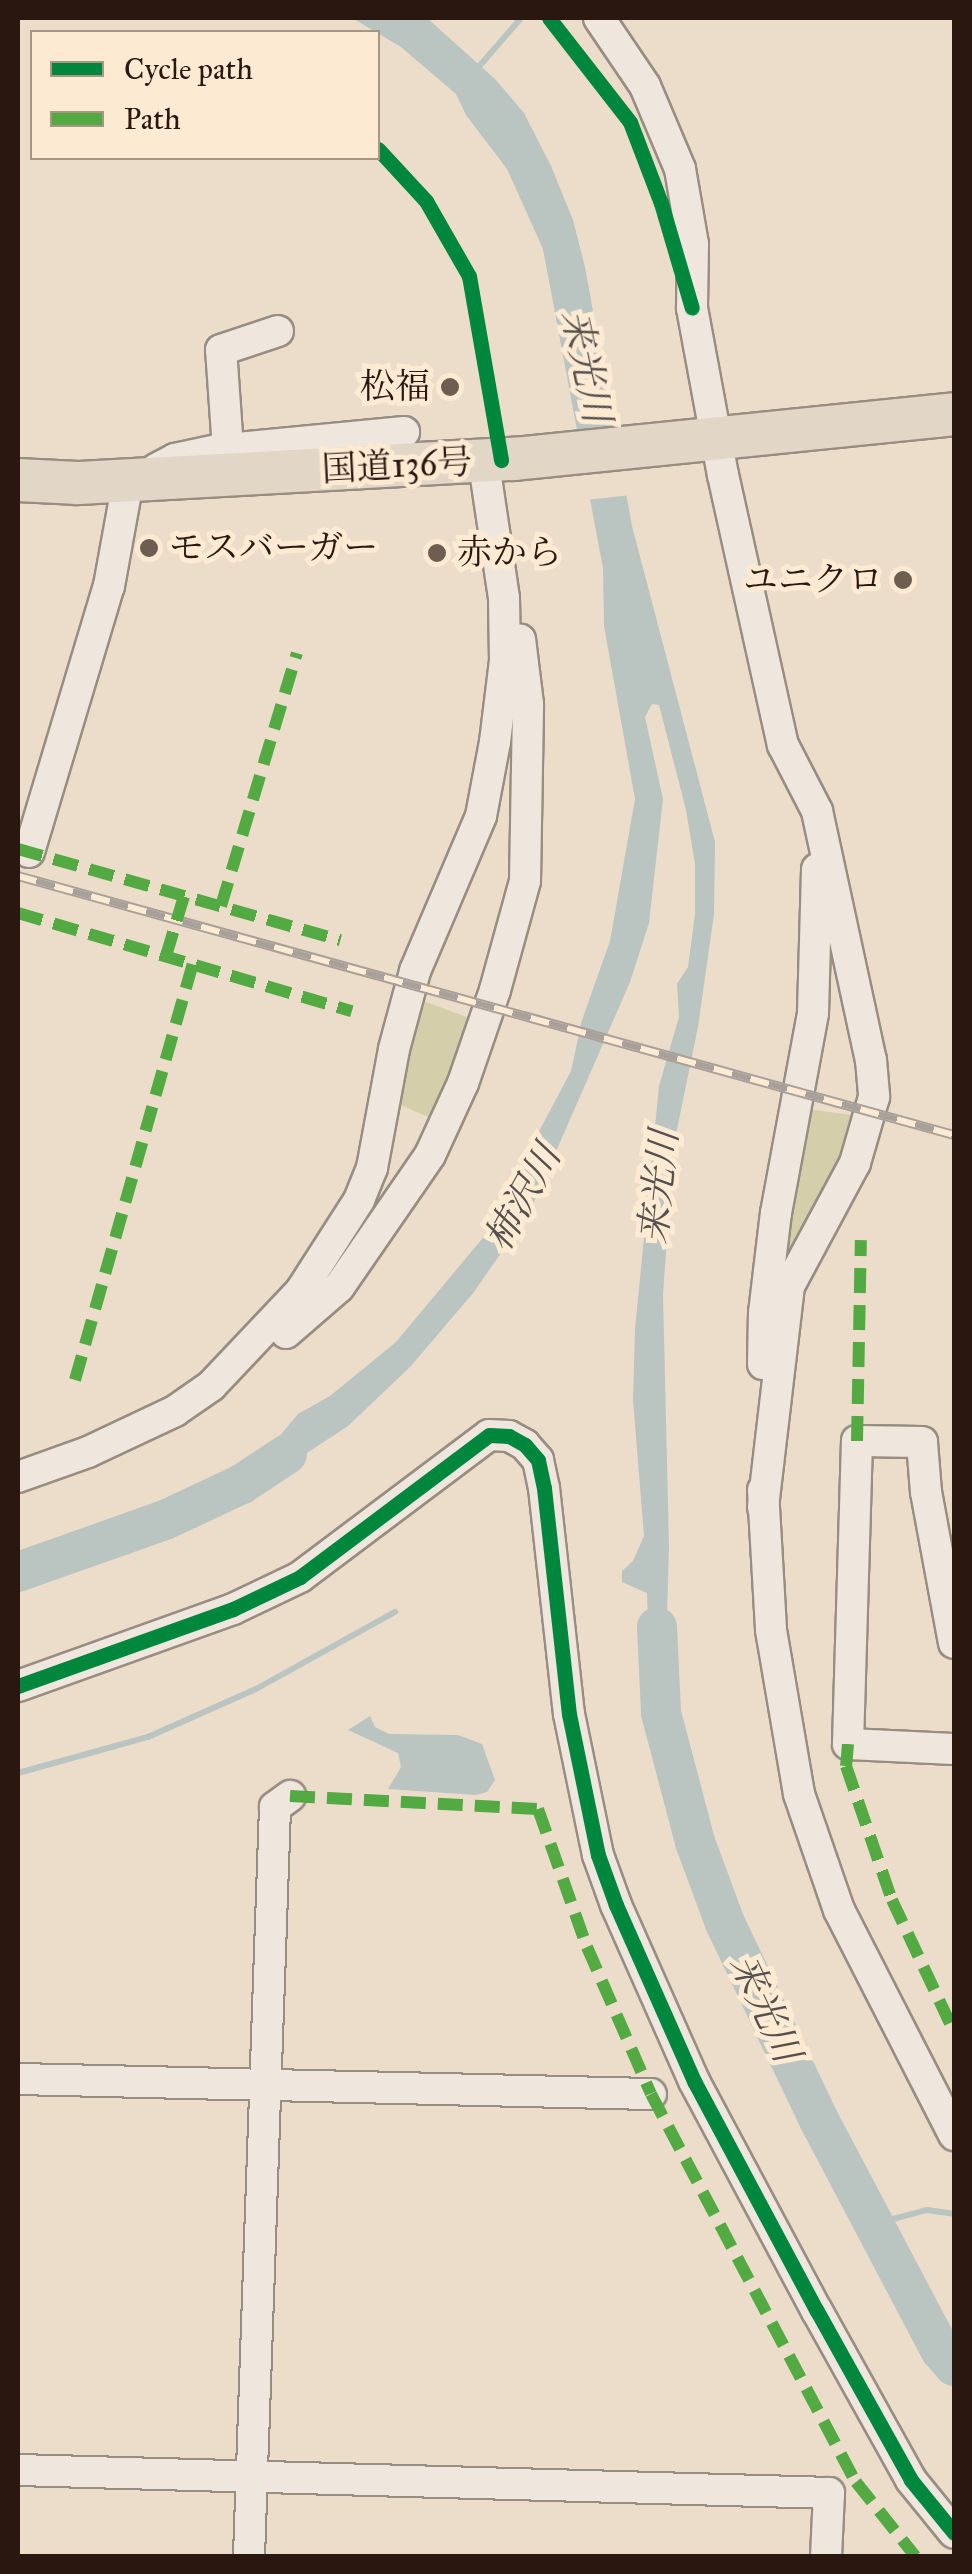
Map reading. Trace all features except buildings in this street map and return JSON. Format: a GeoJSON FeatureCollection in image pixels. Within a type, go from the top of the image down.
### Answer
{"type":"FeatureCollection","features":[{"type":"Feature","properties":{"kind":"highway","name":"国道136号"},"geometry":{"type":"LineString","coordinates":[[18,498],[506,471],[710,449],[954,414]]}},
{"type":"Feature","properties":{"kind":"highway","name":"国道136号"},"geometry":{"type":"LineString","coordinates":[[710,449],[954,434]]}},
{"type":"Feature","properties":{"kind":"highway","name":"国道136号"},"geometry":{"type":"LineString","coordinates":[[18,480],[131,489]]}},
{"type":"Feature","properties":{"kind":"street"},"geometry":{"type":"LineString","coordinates":[[599,18],[645,86],[680,169],[693,244],[692,308],[710,449],[782,745],[817,810],[871,1060],[874,1097],[855,1163],[789,1286],[763,1507]]}},
{"type":"Feature","properties":{"kind":"street"},"geometry":{"type":"LineString","coordinates":[[228,449],[221,350],[278,332]]}},
{"type":"Feature","properties":{"kind":"street"},"geometry":{"type":"LineString","coordinates":[[29,852],[109,586],[131,489],[175,459],[228,449],[404,432]]}},
{"type":"Feature","properties":{"kind":"street"},"geometry":{"type":"LineString","coordinates":[[214,1383],[300,1292],[359,1200],[372,1168],[394,1049],[415,971],[482,816],[505,661],[496,540],[506,471]]}},
{"type":"Feature","properties":{"kind":"street"},"geometry":{"type":"LineString","coordinates":[[18,1478],[162,1417],[256,1361],[338,1286],[408,1190],[464,1083],[525,882],[528,704],[514,590],[496,540]]}},
{"type":"Feature","properties":{"kind":"street"},"geometry":{"type":"LineString","coordinates":[[817,810],[813,1013],[776,1213],[764,1313],[763,1507],[771,1630],[799,1794],[840,1910],[954,2134]]}},
{"type":"Feature","properties":{"kind":"street"},"geometry":{"type":"LineString","coordinates":[[18,1686],[233,1610],[300,1577],[489,1435],[508,1436],[524,1446],[538,1460],[544,1488],[569,1714],[598,1854],[616,1905],[694,2081],[817,2310],[912,2480],[954,2533]]}},
{"type":"Feature","properties":{"kind":"street"},"geometry":{"type":"LineString","coordinates":[[953,1632],[940,1492],[922,1442],[857,1441],[848,1744],[954,1749]]}},
{"type":"Feature","properties":{"kind":"street"},"geometry":{"type":"LineString","coordinates":[[249,2556],[276,1807],[290,1796]]}},
{"type":"Feature","properties":{"kind":"street"},"geometry":{"type":"LineString","coordinates":[[18,2079],[263,2088],[651,2094]]}},
{"type":"Feature","properties":{"kind":"street"},"geometry":{"type":"LineString","coordinates":[[18,2470],[842,2488],[826,2556]]}},
{"type":"Feature","properties":{"kind":"shaded area"},"geometry":{"type":"Polygon","coordinates":[[[418,999],[475,1020],[437,1121],[394,1102],[418,999]]]}},
{"type":"Feature","properties":{"kind":"shaded area"},"geometry":{"type":"Polygon","coordinates":[[[806,1109],[852,1115],[843,1153],[772,1290],[806,1109]]]}},
{"type":"Feature","properties":{"kind":"water"},"geometry":{"type":"Polygon","coordinates":[[[352,18],[427,18],[496,80],[524,113],[551,166],[573,220],[585,267],[632,526],[715,842],[714,914],[698,1027],[674,1144],[663,1294],[669,1547],[665,1679],[650,1683],[647,1593],[622,1582],[622,1571],[633,1561],[644,1536],[633,1400],[635,1329],[659,1086],[679,1017],[677,984],[688,967],[695,914],[695,864],[686,810],[659,705],[652,704],[645,717],[663,799],[649,923],[630,982],[530,1211],[474,1292],[411,1366],[348,1426],[246,1493],[236,1474],[272,1445],[298,1414],[330,1396],[396,1342],[482,1239],[571,1071],[582,1020],[610,941],[635,799],[604,626],[603,568],[543,249],[507,169],[466,115],[456,94],[401,47],[380,35],[380,30],[372,30],[352,18]]]}},
{"type":"Feature","properties":{"kind":"water"},"geometry":{"type":"Polygon","coordinates":[[[370,1716],[375,1727],[389,1734],[458,1735],[482,1744],[495,1780],[487,1792],[476,1795],[388,1789],[401,1767],[398,1753],[348,1730],[370,1716]]]}},
{"type":"Feature","properties":{"kind":"pier"},"geometry":{"type":"Polygon","coordinates":[[[621,432],[632,495],[585,500],[573,436],[621,432]]]}},
{"type":"Feature","properties":{"kind":"waterway"},"geometry":{"type":"LineString","coordinates":[[476,70],[521,18]]}},
{"type":"Feature","properties":{"kind":"waterway","name":"柿沢川"},"geometry":{"type":"LineString","coordinates":[[18,1572],[165,1520],[242,1484],[287,1454]]}},
{"type":"Feature","properties":{"kind":"waterway"},"geometry":{"type":"LineString","coordinates":[[18,1773],[148,1737],[256,1689],[395,1612]]}},
{"type":"Feature","properties":{"kind":"waterway","name":"来光川"},"geometry":{"type":"LineString","coordinates":[[657,1627],[661,1713],[695,1842],[725,1923],[819,2120],[941,2351],[954,2366]]}},
{"type":"Feature","properties":{"kind":"waterway"},"geometry":{"type":"LineString","coordinates":[[874,2224],[927,2210],[954,2214]]}},
{"type":"Feature","properties":{"kind":"railway"},"geometry":{"type":"LineString","coordinates":[[18,876],[954,1135]]}},
{"type":"Feature","properties":{"kind":"marked path"},"geometry":{"type":"LineString","coordinates":[[221,906],[297,653]]}},
{"type":"Feature","properties":{"kind":"marked path"},"geometry":{"type":"LineString","coordinates":[[18,849],[340,940]]}},
{"type":"Feature","properties":{"kind":"marked path"},"geometry":{"type":"LineString","coordinates":[[166,956],[184,896]]}},
{"type":"Feature","properties":{"kind":"marked path"},"geometry":{"type":"LineString","coordinates":[[18,913],[352,1011]]}},
{"type":"Feature","properties":{"kind":"marked path"},"geometry":{"type":"LineString","coordinates":[[75,1380],[193,964]]}},
{"type":"Feature","properties":{"kind":"marked path"},"geometry":{"type":"LineString","coordinates":[[857,1441],[861,1240]]}},
{"type":"Feature","properties":{"kind":"marked path"},"geometry":{"type":"LineString","coordinates":[[848,1744],[846,1766],[892,1900],[954,2032]]}},
{"type":"Feature","properties":{"kind":"marked path"},"geometry":{"type":"LineString","coordinates":[[290,1796],[538,1809],[587,1947],[651,2094],[856,2482],[915,2556]]}},
{"type":"Feature","properties":{"kind":"cycle path"},"geometry":{"type":"LineString","coordinates":[[549,18],[630,122],[661,203],[692,308]]}},
{"type":"Feature","properties":{"kind":"cycle path"},"geometry":{"type":"LineString","coordinates":[[380,151],[426,201],[469,276],[501,460]]}},
{"type":"Feature","properties":{"kind":"cycle path"},"geometry":{"type":"LineString","coordinates":[[18,1686],[233,1609],[300,1577],[489,1435],[509,1436],[525,1445],[538,1460],[544,1488],[569,1714],[598,1855],[616,1905],[694,2081],[817,2311],[911,2480],[954,2533]]}},
{"type":"Feature","properties":{"kind":"place","name":"松福"},"geometry":{"type":"Point","coordinates":[450,387]}},
{"type":"Feature","properties":{"kind":"place","name":"モスバーガー"},"geometry":{"type":"Point","coordinates":[149,548]}},
{"type":"Feature","properties":{"kind":"place","name":"赤から"},"geometry":{"type":"Point","coordinates":[437,553]}},
{"type":"Feature","properties":{"kind":"place","name":"ユニクロ"},"geometry":{"type":"Point","coordinates":[903,580]}}]}
